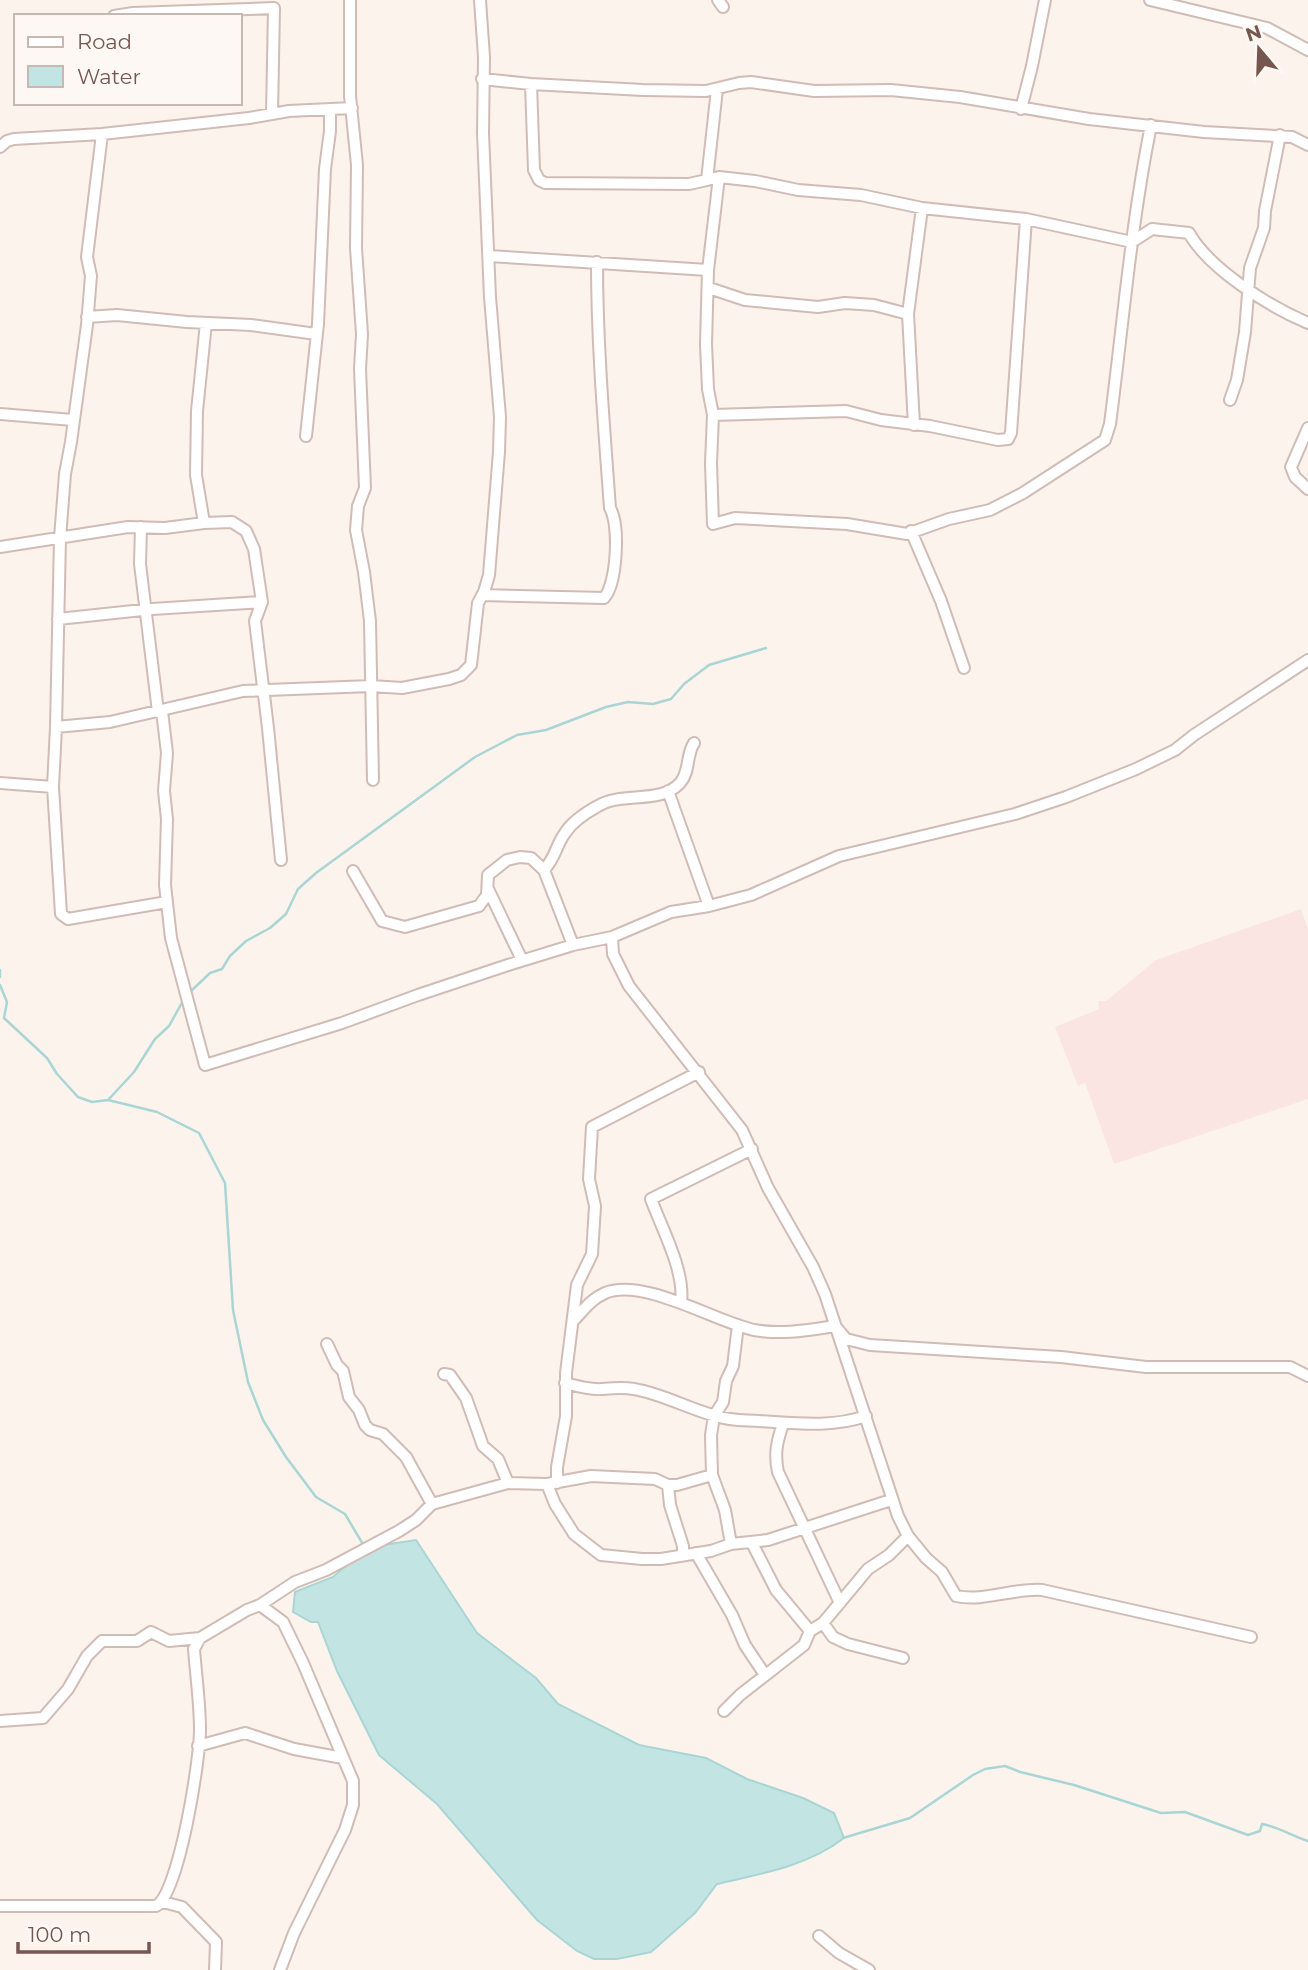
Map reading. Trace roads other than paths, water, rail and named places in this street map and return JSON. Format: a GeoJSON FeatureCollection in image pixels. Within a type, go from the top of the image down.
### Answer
{"type":"FeatureCollection","features":[{"type":"Feature","properties":{"kind":"street"},"geometry":{"type":"LineString","coordinates":[[350,0],[349,96],[357,165],[356,248],[362,334],[360,369],[365,488],[358,506],[356,530],[369,605],[373,780]]}},
{"type":"Feature","properties":{"kind":"street"},"geometry":{"type":"LineString","coordinates":[[56,727],[110,722],[231,694],[264,690],[371,686],[402,688],[449,679],[465,672],[473,660],[476,612],[489,575],[499,452],[480,0]]}},
{"type":"Feature","properties":{"kind":"street"},"geometry":{"type":"LineString","coordinates":[[1021,109],[1045,0]]}},
{"type":"Feature","properties":{"kind":"street"},"geometry":{"type":"LineString","coordinates":[[1150,0],[1267,28],[1308,50]]}},
{"type":"Feature","properties":{"kind":"street"},"geometry":{"type":"LineString","coordinates":[[127,14],[274,8],[272,114]]}},
{"type":"Feature","properties":{"kind":"street"},"geometry":{"type":"LineString","coordinates":[[482,79],[643,90],[717,89],[751,82],[814,91],[891,90],[960,97],[1021,109],[1204,132],[1280,135],[1292,137],[1308,145]]}},
{"type":"Feature","properties":{"kind":"street"},"geometry":{"type":"LineString","coordinates":[[531,84],[534,170],[545,183],[690,184],[719,177],[798,190],[861,195],[922,208],[1026,219],[1132,242],[1152,229],[1189,233],[1198,249],[1248,289],[1281,311],[1308,323]]}},
{"type":"Feature","properties":{"kind":"street"},"geometry":{"type":"LineString","coordinates":[[707,180],[717,89]]}},
{"type":"Feature","properties":{"kind":"street"},"geometry":{"type":"LineString","coordinates":[[0,147],[14,139],[102,135],[272,114],[352,108]]}},
{"type":"Feature","properties":{"kind":"street"},"geometry":{"type":"LineString","coordinates":[[306,436],[316,334],[330,110]]}},
{"type":"Feature","properties":{"kind":"street"},"geometry":{"type":"LineString","coordinates":[[719,177],[708,270],[706,344],[708,389],[713,415],[713,524],[735,518],[857,524],[907,534],[949,519],[990,510],[1023,494],[1105,440],[1110,424],[1142,168],[1151,125]]}},
{"type":"Feature","properties":{"kind":"street"},"geometry":{"type":"LineString","coordinates":[[102,135],[87,257],[91,276],[87,317],[65,474],[60,538],[52,787],[61,914],[68,919],[79,919],[167,902]]}},
{"type":"Feature","properties":{"kind":"street"},"geometry":{"type":"LineString","coordinates":[[1230,400],[1237,380],[1245,332],[1250,268],[1264,228],[1280,135]]}},
{"type":"Feature","properties":{"kind":"street"},"geometry":{"type":"LineString","coordinates":[[914,425],[908,314],[922,208]]}},
{"type":"Feature","properties":{"kind":"street"},"geometry":{"type":"LineString","coordinates":[[713,415],[846,411],[881,420],[998,440],[1010,438],[1026,219]]}},
{"type":"Feature","properties":{"kind":"street"},"geometry":{"type":"LineString","coordinates":[[489,256],[708,270]]}},
{"type":"Feature","properties":{"kind":"street"},"geometry":{"type":"LineString","coordinates":[[482,595],[604,598],[609,593],[617,549],[614,513],[610,508],[606,456],[597,262]]}},
{"type":"Feature","properties":{"kind":"street"},"geometry":{"type":"LineString","coordinates":[[709,288],[745,300],[818,307],[845,303],[874,305],[908,314]]}},
{"type":"Feature","properties":{"kind":"street"},"geometry":{"type":"LineString","coordinates":[[87,317],[117,315],[251,325],[316,334]]}},
{"type":"Feature","properties":{"kind":"street"},"geometry":{"type":"LineString","coordinates":[[204,523],[196,475],[197,411],[206,323]]}},
{"type":"Feature","properties":{"kind":"street"},"geometry":{"type":"LineString","coordinates":[[0,414],[74,420]]}},
{"type":"Feature","properties":{"kind":"street"},"geometry":{"type":"LineString","coordinates":[[1308,428],[1291,467],[1295,477],[1308,489]]}},
{"type":"Feature","properties":{"kind":"street"},"geometry":{"type":"LineString","coordinates":[[0,547],[128,527],[165,528],[232,522],[246,531],[254,549],[262,602],[255,621],[281,860]]}},
{"type":"Feature","properties":{"kind":"street"},"geometry":{"type":"LineString","coordinates":[[141,527],[140,564],[145,610],[167,753],[164,791],[167,820],[167,902],[171,938],[205,1065],[342,1023],[522,960],[612,937],[671,912],[751,895],[839,856],[1015,814],[1066,797],[1175,750],[1308,660]]}},
{"type":"Feature","properties":{"kind":"street"},"geometry":{"type":"LineString","coordinates":[[911,531],[941,601],[964,668]]}},
{"type":"Feature","properties":{"kind":"street"},"geometry":{"type":"LineString","coordinates":[[58,619],[262,602]]}},
{"type":"Feature","properties":{"kind":"street"},"geometry":{"type":"LineString","coordinates":[[544,870],[554,859],[563,835],[570,826],[600,804],[621,798],[654,795],[679,784],[694,743]]}},
{"type":"Feature","properties":{"kind":"street"},"geometry":{"type":"LineString","coordinates":[[0,782],[52,787]]}},
{"type":"Feature","properties":{"kind":"street"},"geometry":{"type":"LineString","coordinates":[[668,791],[709,906]]}},
{"type":"Feature","properties":{"kind":"street"},"geometry":{"type":"LineString","coordinates":[[353,871],[382,921],[405,927],[479,906],[487,895],[488,875],[507,860],[531,858],[544,870],[573,945]]}},
{"type":"Feature","properties":{"kind":"street"},"geometry":{"type":"LineString","coordinates":[[488,889],[522,960]]}},
{"type":"Feature","properties":{"kind":"street"},"geometry":{"type":"LineString","coordinates":[[612,937],[613,954],[629,986],[665,1034],[699,1072],[742,1130],[752,1149],[768,1188],[813,1267],[825,1294],[891,1500],[908,1536],[942,1572],[956,1596],[971,1599],[1014,1590],[1042,1590],[1251,1637]]}},
{"type":"Feature","properties":{"kind":"street"},"geometry":{"type":"LineString","coordinates":[[699,1072],[592,1127],[589,1179],[595,1206],[592,1254],[577,1285],[565,1383],[566,1416],[552,1484],[555,1504],[574,1534],[601,1555],[661,1559],[731,1544],[752,1543],[891,1500]]}},
{"type":"Feature","properties":{"kind":"street"},"geometry":{"type":"LineString","coordinates":[[681,1302],[682,1291],[675,1262],[651,1199],[752,1149]]}},
{"type":"Feature","properties":{"kind":"street"},"geometry":{"type":"LineString","coordinates":[[573,1321],[592,1300],[622,1288],[681,1302],[756,1330],[791,1333],[835,1326]]}},
{"type":"Feature","properties":{"kind":"street"},"geometry":{"type":"LineString","coordinates":[[731,1544],[725,1510],[712,1475],[711,1435],[714,1416],[723,1402],[726,1381],[733,1366],[738,1325]]}},
{"type":"Feature","properties":{"kind":"street"},"geometry":{"type":"LineString","coordinates":[[835,1326],[846,1339],[870,1345],[1061,1357],[1146,1367],[1290,1367],[1308,1376]]}},
{"type":"Feature","properties":{"kind":"street"},"geometry":{"type":"LineString","coordinates":[[327,1343],[342,1371],[349,1397],[359,1410],[365,1425],[370,1430],[383,1434],[406,1457],[432,1504]]}},
{"type":"Feature","properties":{"kind":"street"},"geometry":{"type":"LineString","coordinates":[[444,1374],[450,1375],[467,1398],[483,1446],[498,1459],[508,1483]]}},
{"type":"Feature","properties":{"kind":"street"},"geometry":{"type":"LineString","coordinates":[[565,1383],[601,1389],[612,1386],[635,1389],[736,1421],[783,1424],[850,1422],[866,1416]]}},
{"type":"Feature","properties":{"kind":"street"},"geometry":{"type":"LineString","coordinates":[[783,1424],[776,1442],[778,1472],[840,1603]]}},
{"type":"Feature","properties":{"kind":"street"},"geometry":{"type":"LineString","coordinates":[[0,1721],[43,1718],[68,1689],[87,1656],[102,1641],[137,1641],[151,1632],[169,1641],[200,1638],[295,1582],[326,1570],[416,1520],[432,1504],[508,1483],[552,1484],[591,1476],[655,1479],[667,1485],[677,1485],[712,1475]]}},
{"type":"Feature","properties":{"kind":"street"},"geometry":{"type":"LineString","coordinates":[[667,1485],[683,1554]]}},
{"type":"Feature","properties":{"kind":"street"},"geometry":{"type":"LineString","coordinates":[[724,1711],[804,1645],[810,1632],[823,1623],[868,1569],[889,1555],[908,1536]]}},
{"type":"Feature","properties":{"kind":"street"},"geometry":{"type":"LineString","coordinates":[[752,1543],[776,1590],[810,1632]]}},
{"type":"Feature","properties":{"kind":"street"},"geometry":{"type":"LineString","coordinates":[[696,1553],[732,1615],[745,1645],[765,1675]]}},
{"type":"Feature","properties":{"kind":"street"},"geometry":{"type":"LineString","coordinates":[[260,1605],[283,1622],[352,1781],[353,1804],[345,1830],[294,1933],[280,1970]]}},
{"type":"Feature","properties":{"kind":"street"},"geometry":{"type":"LineString","coordinates":[[823,1623],[833,1637],[848,1644],[903,1658]]}},
{"type":"Feature","properties":{"kind":"street"},"geometry":{"type":"LineString","coordinates":[[0,1906],[156,1906],[163,1902],[172,1883],[187,1823],[200,1732],[194,1649],[200,1638]]}},
{"type":"Feature","properties":{"kind":"street"},"geometry":{"type":"LineString","coordinates":[[198,1746],[245,1733],[294,1749],[343,1758]]}},
{"type":"Feature","properties":{"kind":"street"},"geometry":{"type":"LineString","coordinates":[[163,1902],[182,1907],[216,1942],[215,1970]]}},
{"type":"Feature","properties":{"kind":"street"},"geometry":{"type":"LineString","coordinates":[[818,1936],[839,1954],[869,1970]]}},
{"type":"Feature","properties":{"kind":"water"},"geometry":{"type":"Polygon","coordinates":[[[416,1540],[477,1633],[536,1678],[558,1704],[639,1745],[706,1758],[747,1779],[803,1798],[834,1813],[844,1838],[815,1856],[799,1862],[717,1884],[695,1913],[651,1952],[617,1959],[594,1959],[577,1951],[537,1920],[437,1804],[379,1755],[337,1671],[318,1622],[311,1622],[293,1612],[295,1592],[333,1577],[353,1560],[383,1545],[416,1540]]]}},
{"type":"Feature","properties":{"kind":"waterway"},"geometry":{"type":"LineString","coordinates":[[190,992],[210,973],[222,969],[230,956],[246,941],[270,928],[286,914],[298,889],[316,873],[475,757],[517,735],[546,730],[606,707],[628,702],[653,704],[671,699],[684,684],[709,665],[766,648]]}},
{"type":"Feature","properties":{"kind":"waterway"},"geometry":{"type":"LineString","coordinates":[[0,970],[0,977]]}},
{"type":"Feature","properties":{"kind":"waterway"},"geometry":{"type":"LineString","coordinates":[[0,985],[7,1002],[4,1018],[47,1058],[57,1074],[78,1097],[92,1102],[108,1100],[157,1112],[199,1133],[225,1183],[233,1310],[248,1382],[263,1420],[316,1497],[345,1514],[364,1546]]}},
{"type":"Feature","properties":{"kind":"waterway"},"geometry":{"type":"LineString","coordinates":[[109,1099],[134,1072],[155,1039],[169,1026],[184,999]]}},
{"type":"Feature","properties":{"kind":"waterway"},"geometry":{"type":"LineString","coordinates":[[843,1838],[910,1818],[973,1775],[985,1769],[1005,1766],[1161,1813],[1185,1812],[1248,1835],[1260,1831],[1262,1824],[1308,1841]]}}]}
